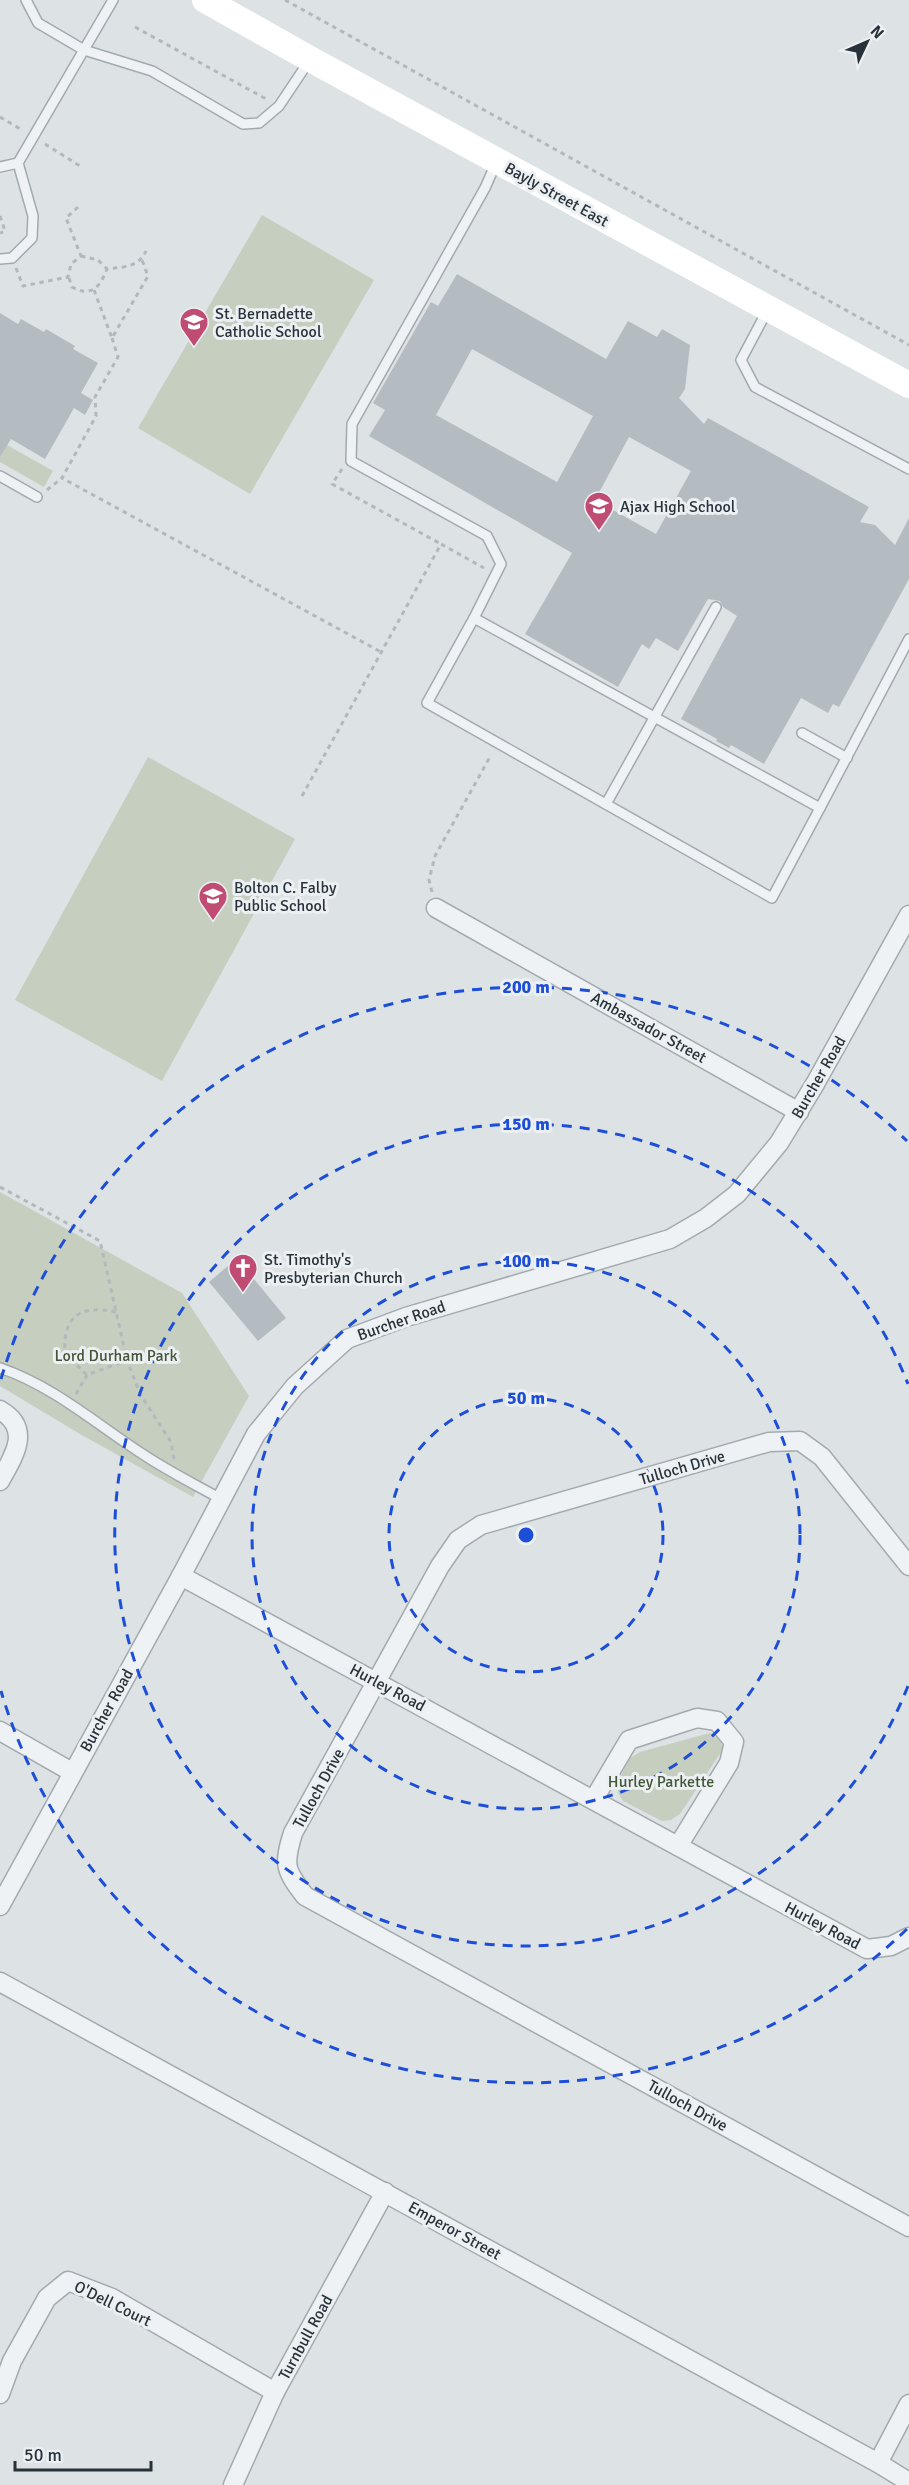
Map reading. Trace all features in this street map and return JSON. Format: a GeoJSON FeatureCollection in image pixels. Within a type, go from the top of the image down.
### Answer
{"type":"FeatureCollection","features":[{"type":"Feature","properties":{"kind":"main road","name":"Bayly Street East"},"geometry":{"type":"LineString","coordinates":[[205,0],[909,385]]}},
{"type":"Feature","properties":{"kind":"street","name":"Ambassador Street"},"geometry":{"type":"LineString","coordinates":[[436,908],[799,1112]]}},
{"type":"Feature","properties":{"kind":"street","name":"Burcher Road"},"geometry":{"type":"LineString","coordinates":[[0,1906],[256,1434],[295,1386],[347,1339],[406,1317],[670,1239],[706,1218],[737,1194],[779,1143],[799,1112],[909,917]]}},
{"type":"Feature","properties":{"kind":"street"},"geometry":{"type":"LineString","coordinates":[[0,1410],[17,1428],[18,1446],[0,1481]]}},
{"type":"Feature","properties":{"kind":"street","name":"Tulloch Drive"},"geometry":{"type":"LineString","coordinates":[[909,1566],[822,1457],[800,1441],[769,1442],[481,1525],[458,1539],[446,1557],[293,1833],[288,1851],[288,1874],[305,1896],[909,2227]]}},
{"type":"Feature","properties":{"kind":"street","name":"Hurley Road"},"geometry":{"type":"LineString","coordinates":[[181,1576],[867,1949],[891,1946],[909,1937]]}},
{"type":"Feature","properties":{"kind":"street"},"geometry":{"type":"LineString","coordinates":[[594,1799],[629,1740],[697,1718],[717,1721],[734,1742],[729,1763],[678,1846]]}},
{"type":"Feature","properties":{"kind":"street"},"geometry":{"type":"LineString","coordinates":[[0,1731],[72,1772]]}},
{"type":"Feature","properties":{"kind":"street","name":"Emperor Street"},"geometry":{"type":"LineString","coordinates":[[0,1982],[909,2482]]}},
{"type":"Feature","properties":{"kind":"street","name":"Turnbull Road"},"geometry":{"type":"LineString","coordinates":[[233,2485],[274,2392],[385,2192]]}},
{"type":"Feature","properties":{"kind":"street","name":"O'Dell Court"},"geometry":{"type":"LineString","coordinates":[[0,2394],[12,2361],[47,2298],[68,2281],[112,2298],[274,2392]]}},
{"type":"Feature","properties":{"kind":"street"},"geometry":{"type":"LineString","coordinates":[[878,2463],[909,2404]]}},
{"type":"Feature","properties":{"kind":"lane"},"geometry":{"type":"LineString","coordinates":[[26,0],[39,23],[84,50],[152,71],[243,124],[259,123],[279,106],[310,59]]}},
{"type":"Feature","properties":{"kind":"lane"},"geometry":{"type":"LineString","coordinates":[[0,259],[12,258],[32,238],[33,216],[18,163],[113,0]]}},
{"type":"Feature","properties":{"kind":"lane"},"geometry":{"type":"LineString","coordinates":[[496,161],[485,188],[352,424],[351,460],[487,536],[501,564],[427,703],[772,898],[909,639]]}},
{"type":"Feature","properties":{"kind":"lane"},"geometry":{"type":"LineString","coordinates":[[0,167],[18,163]]}},
{"type":"Feature","properties":{"kind":"lane"},"geometry":{"type":"LineString","coordinates":[[768,308],[741,360],[755,387],[909,469]]}},
{"type":"Feature","properties":{"kind":"lane"},"geometry":{"type":"LineString","coordinates":[[0,476],[37,496]]}},
{"type":"Feature","properties":{"kind":"lane"},"geometry":{"type":"LineString","coordinates":[[606,804],[716,608]]}},
{"type":"Feature","properties":{"kind":"lane"},"geometry":{"type":"LineString","coordinates":[[474,618],[820,808]]}},
{"type":"Feature","properties":{"kind":"lane"},"geometry":{"type":"LineString","coordinates":[[802,733],[847,758]]}},
{"type":"Feature","properties":{"kind":"lane"},"geometry":{"type":"LineString","coordinates":[[0,1368],[24,1376],[70,1404],[143,1455],[221,1499]]}},
{"type":"Feature","properties":{"kind":"path"},"geometry":{"type":"LineString","coordinates":[[285,0],[909,345]]}},
{"type":"Feature","properties":{"kind":"path"},"geometry":{"type":"LineString","coordinates":[[135,27],[279,106]]}},
{"type":"Feature","properties":{"kind":"path"},"geometry":{"type":"LineString","coordinates":[[78,207],[66,218],[81,256]]}},
{"type":"Feature","properties":{"kind":"path"},"geometry":{"type":"LineString","coordinates":[[0,216],[5,231],[0,232]]}},
{"type":"Feature","properties":{"kind":"path"},"geometry":{"type":"LineString","coordinates":[[107,269],[132,266],[142,260],[146,251]]}},
{"type":"Feature","properties":{"kind":"path"},"geometry":{"type":"LineString","coordinates":[[81,256],[98,260],[107,269],[102,281],[94,290],[81,292],[72,287],[68,277],[70,264],[81,256]]}},
{"type":"Feature","properties":{"kind":"path"},"geometry":{"type":"LineString","coordinates":[[12,258],[23,286],[68,277]]}},
{"type":"Feature","properties":{"kind":"path"},"geometry":{"type":"LineString","coordinates":[[112,338],[148,276],[142,260]]}},
{"type":"Feature","properties":{"kind":"path"},"geometry":{"type":"LineString","coordinates":[[37,496],[62,478],[96,416],[95,397],[118,357],[94,290]]}},
{"type":"Feature","properties":{"kind":"path"},"geometry":{"type":"LineString","coordinates":[[351,460],[346,462],[332,484],[485,569]]}},
{"type":"Feature","properties":{"kind":"path"},"geometry":{"type":"LineString","coordinates":[[62,478],[381,652]]}},
{"type":"Feature","properties":{"kind":"path"},"geometry":{"type":"LineString","coordinates":[[302,796],[441,544]]}},
{"type":"Feature","properties":{"kind":"path"},"geometry":{"type":"LineString","coordinates":[[436,908],[429,880],[435,856],[497,743]]}},
{"type":"Feature","properties":{"kind":"path"},"geometry":{"type":"LineString","coordinates":[[0,1187],[100,1241],[127,1360],[140,1394],[171,1442],[174,1459],[169,1469]]}},
{"type":"Feature","properties":{"kind":"path"},"geometry":{"type":"LineString","coordinates":[[87,1375],[65,1354],[64,1337],[68,1322],[84,1311],[100,1309],[116,1312]]}},
{"type":"Feature","properties":{"kind":"path"},"geometry":{"type":"LineString","coordinates":[[70,1404],[87,1375],[127,1360]]}},
{"type":"Feature","properties":{"kind":"green space"},"geometry":{"type":"Polygon","coordinates":[[[262,215],[374,280],[250,494],[138,428],[262,215]]]}},
{"type":"Feature","properties":{"kind":"green space"},"geometry":{"type":"Polygon","coordinates":[[[7,445],[53,471],[44,487],[0,462],[0,457],[7,445]]]}},
{"type":"Feature","properties":{"kind":"green space"},"geometry":{"type":"Polygon","coordinates":[[[148,757],[295,839],[162,1081],[15,1000],[148,757]]]}},
{"type":"Feature","properties":{"kind":"green space","name":"Lord Durham Park"},"geometry":{"type":"Polygon","coordinates":[[[0,1192],[182,1293],[249,1396],[193,1497],[0,1386],[0,1192]]]}},
{"type":"Feature","properties":{"kind":"green space","name":"Hurley Parkette"},"geometry":{"type":"Polygon","coordinates":[[[710,1733],[720,1739],[723,1749],[680,1814],[671,1820],[662,1821],[623,1801],[618,1792],[618,1781],[630,1758],[640,1752],[710,1733]]]}},
{"type":"Feature","properties":{"kind":"building"},"geometry":{"type":"Polygon","coordinates":[[[457,274],[606,359],[628,321],[657,337],[662,329],[690,345],[685,389],[679,398],[704,424],[708,418],[869,507],[860,522],[875,525],[895,545],[909,518],[909,579],[839,707],[833,704],[828,713],[801,698],[764,764],[731,745],[729,748],[716,741],[717,739],[681,719],[737,616],[723,607],[720,601],[708,599],[678,651],[656,638],[649,649],[642,644],[618,687],[525,634],[572,553],[369,436],[385,410],[373,403],[431,302],[438,306],[457,274]],[[472,349],[436,415],[557,482],[593,416],[472,349]],[[629,437],[595,500],[656,534],[691,471],[629,437]]]}},
{"type":"Feature","properties":{"kind":"building"},"geometry":{"type":"Polygon","coordinates":[[[0,313],[18,324],[21,319],[44,332],[46,329],[75,346],[73,349],[98,363],[81,393],[93,400],[85,415],[74,408],[45,459],[11,439],[0,457],[0,313]]]}},
{"type":"Feature","properties":{"kind":"building","name":"St. Timothy's Presbyterian Church"},"geometry":{"type":"Polygon","coordinates":[[[242,1254],[254,1268],[249,1273],[286,1318],[258,1341],[209,1282],[242,1254]]]}},
{"type":"Feature","properties":{"kind":"place","name":"St. Bernadette Catholic School"},"geometry":{"type":"Point","coordinates":[194,348]}},
{"type":"Feature","properties":{"kind":"place","name":"Ajax High School"},"geometry":{"type":"Point","coordinates":[599,532]}},
{"type":"Feature","properties":{"kind":"place","name":"Bolton C. Falby Public School"},"geometry":{"type":"Point","coordinates":[213,922]}},
{"type":"Feature","properties":{"kind":"place","name":"St. Timothy's Presbyterian Church"},"geometry":{"type":"Point","coordinates":[243,1294]}}]}
